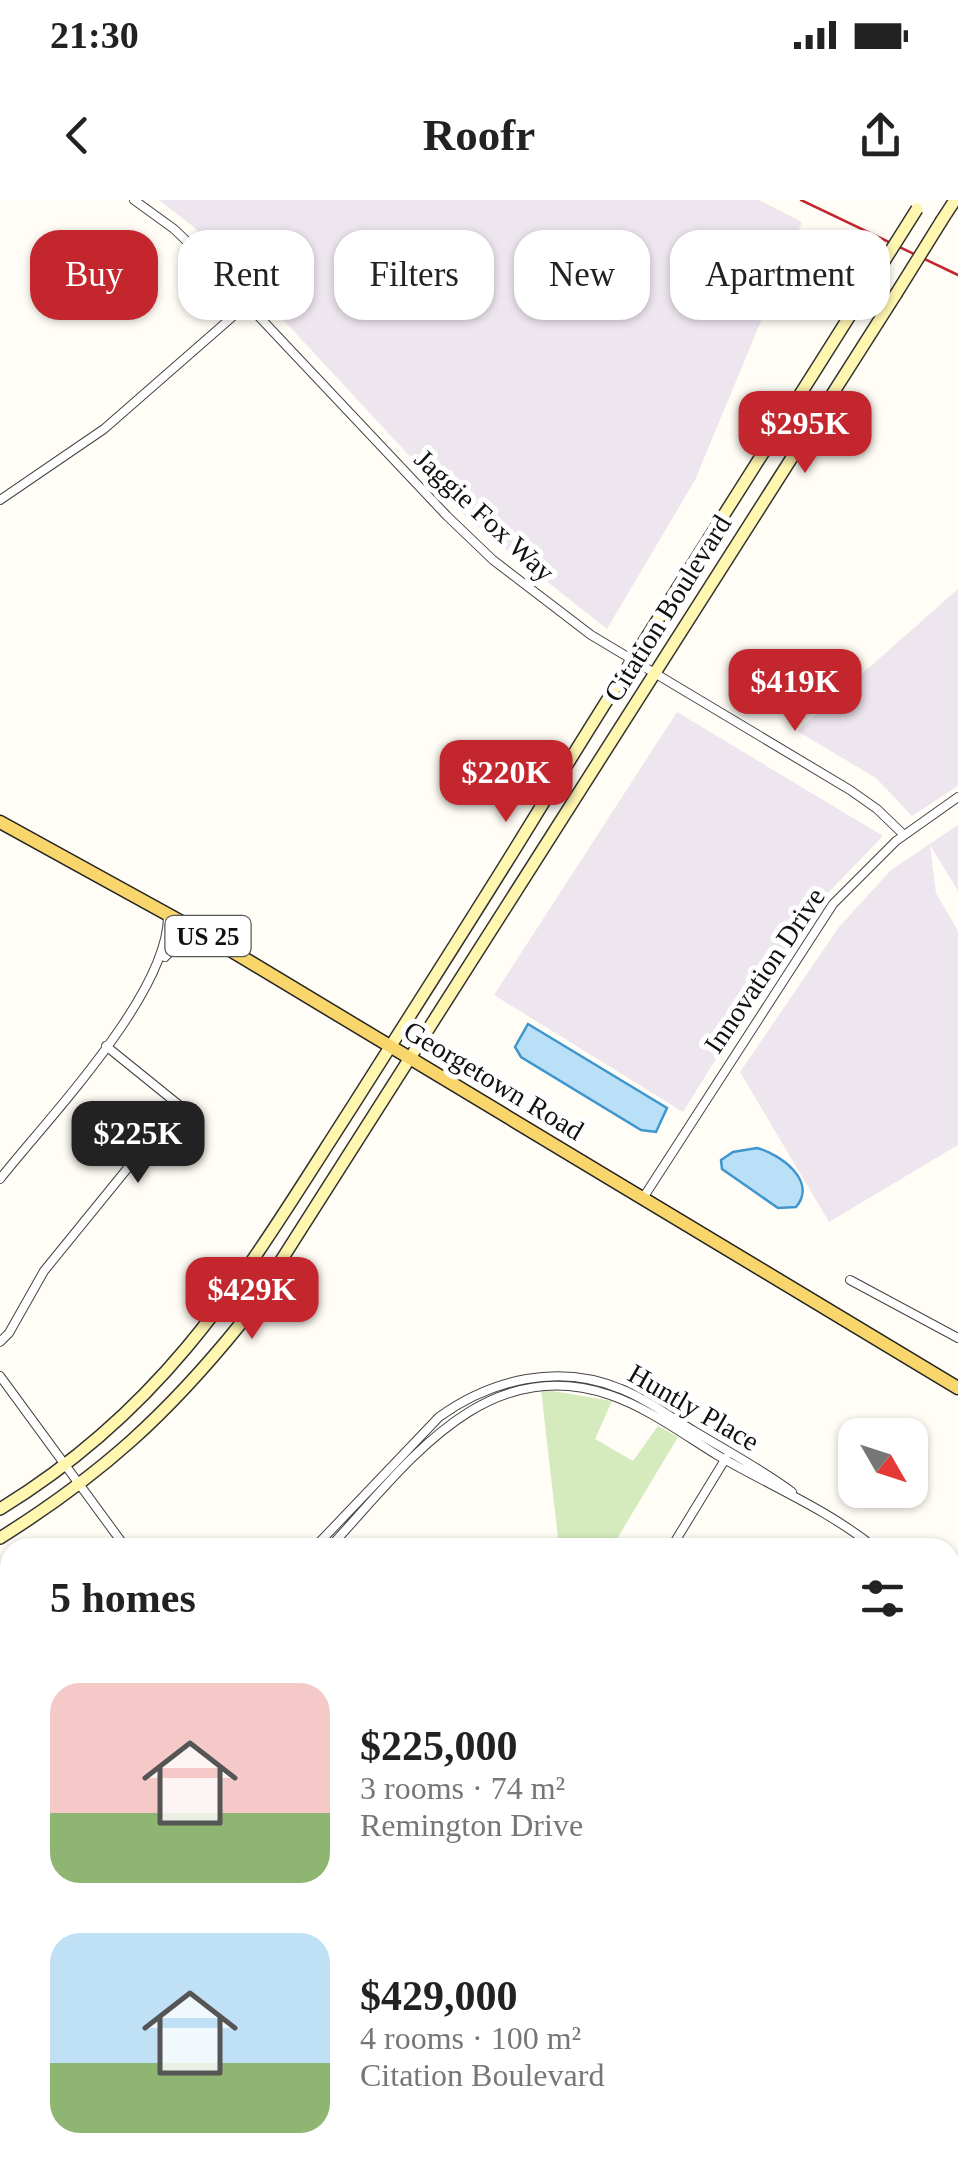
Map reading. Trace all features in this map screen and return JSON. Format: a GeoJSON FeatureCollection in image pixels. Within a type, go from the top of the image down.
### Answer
{"type":"FeatureCollection","features":[{"type":"Feature","properties":{"kind":"main road","name":"Citation Boulevard"},"geometry":{"type":"LineString","coordinates":[[0,1538],[81,1484],[161,1416],[242,1322],[955,200]]}},
{"type":"Feature","properties":{"kind":"main road","name":"Citation Boulevard"},"geometry":{"type":"LineString","coordinates":[[0,1508],[66,1466],[164,1377],[214,1318],[391,1046],[920,204]]}},
{"type":"Feature","properties":{"kind":"main road","name":"Georgetown Road"},"geometry":{"type":"LineString","coordinates":[[0,822],[207,936],[958,1388]]}},
{"type":"Feature","properties":{"kind":"street","name":"Jaggie Fox Way"},"geometry":{"type":"LineString","coordinates":[[134,200],[178,233]]}},
{"type":"Feature","properties":{"kind":"street"},"geometry":{"type":"LineString","coordinates":[[0,500],[104,429],[230,320]]}},
{"type":"Feature","properties":{"kind":"street","name":"Jaggie Fox Way"},"geometry":{"type":"LineString","coordinates":[[263,320],[468,537],[543,600],[632,662],[850,790],[904,835]]}},
{"type":"Feature","properties":{"kind":"street","name":"Innovation Drive"},"geometry":{"type":"LineString","coordinates":[[642,1199],[812,933],[852,882],[904,835],[958,797]]}},
{"type":"Feature","properties":{"kind":"street"},"geometry":{"type":"LineString","coordinates":[[153,972],[165,946],[168,915]]}},
{"type":"Feature","properties":{"kind":"street"},"geometry":{"type":"LineString","coordinates":[[0,1179],[106,1046],[153,972],[178,942],[207,936]]}},
{"type":"Feature","properties":{"kind":"street"},"geometry":{"type":"LineString","coordinates":[[0,1342],[44,1271],[179,1106],[106,1046]]}},
{"type":"Feature","properties":{"kind":"street"},"geometry":{"type":"LineString","coordinates":[[850,1280],[958,1338]]}},
{"type":"Feature","properties":{"kind":"street"},"geometry":{"type":"LineString","coordinates":[[0,1376],[119,1538]]}},
{"type":"Feature","properties":{"kind":"street","name":"Huntly Place"},"geometry":{"type":"LineString","coordinates":[[324,1538],[439,1417],[463,1400],[510,1381],[580,1378],[609,1384],[644,1400],[728,1456]]}},
{"type":"Feature","properties":{"kind":"street","name":"Huntly Place"},"geometry":{"type":"LineString","coordinates":[[339,1538],[445,1427],[477,1404],[538,1386],[584,1388],[630,1403],[728,1456],[858,1538]]}},
{"type":"Feature","properties":{"kind":"street"},"geometry":{"type":"LineString","coordinates":[[681,1538],[728,1456]]}},
{"type":"Feature","properties":{"kind":"shaded area"},"geometry":{"type":"Polygon","coordinates":[[[159,200],[759,200],[802,222],[799,230],[670,230],[670,320],[761,320],[695,480],[607,629],[468,519],[284,320],[314,320],[314,230],[195,228],[159,200]]]}},
{"type":"Feature","properties":{"kind":"shaded area"},"geometry":{"type":"Polygon","coordinates":[[[958,589],[958,786],[912,816],[876,778],[797,731],[958,589]]]}},
{"type":"Feature","properties":{"kind":"shaded area"},"geometry":{"type":"Polygon","coordinates":[[[677,712],[883,836],[824,897],[752,1001],[683,1112],[494,995],[677,712]]]}},
{"type":"Feature","properties":{"kind":"shaded area"},"geometry":{"type":"Polygon","coordinates":[[[958,825],[958,891],[930,845],[936,893],[958,931],[958,1145],[829,1222],[740,1072],[839,927],[891,870],[958,825]]]}},
{"type":"Feature","properties":{"kind":"green space"},"geometry":{"type":"Polygon","coordinates":[[[541,1389],[612,1401],[595,1439],[633,1461],[658,1426],[678,1437],[617,1538],[558,1538],[541,1389]]]}},
{"type":"Feature","properties":{"kind":"water"},"geometry":{"type":"Polygon","coordinates":[[[528,1024],[667,1108],[656,1132],[641,1130],[521,1057],[515,1047],[528,1024]]]}},
{"type":"Feature","properties":{"kind":"water"},"geometry":{"type":"Polygon","coordinates":[[[757,1148],[785,1162],[799,1178],[802,1197],[796,1207],[778,1208],[722,1169],[721,1160],[733,1152],[757,1148]]]}},
{"type":"Feature","properties":{"kind":"railway"},"geometry":{"type":"LineString","coordinates":[[801,200],[958,275]]}}]}
